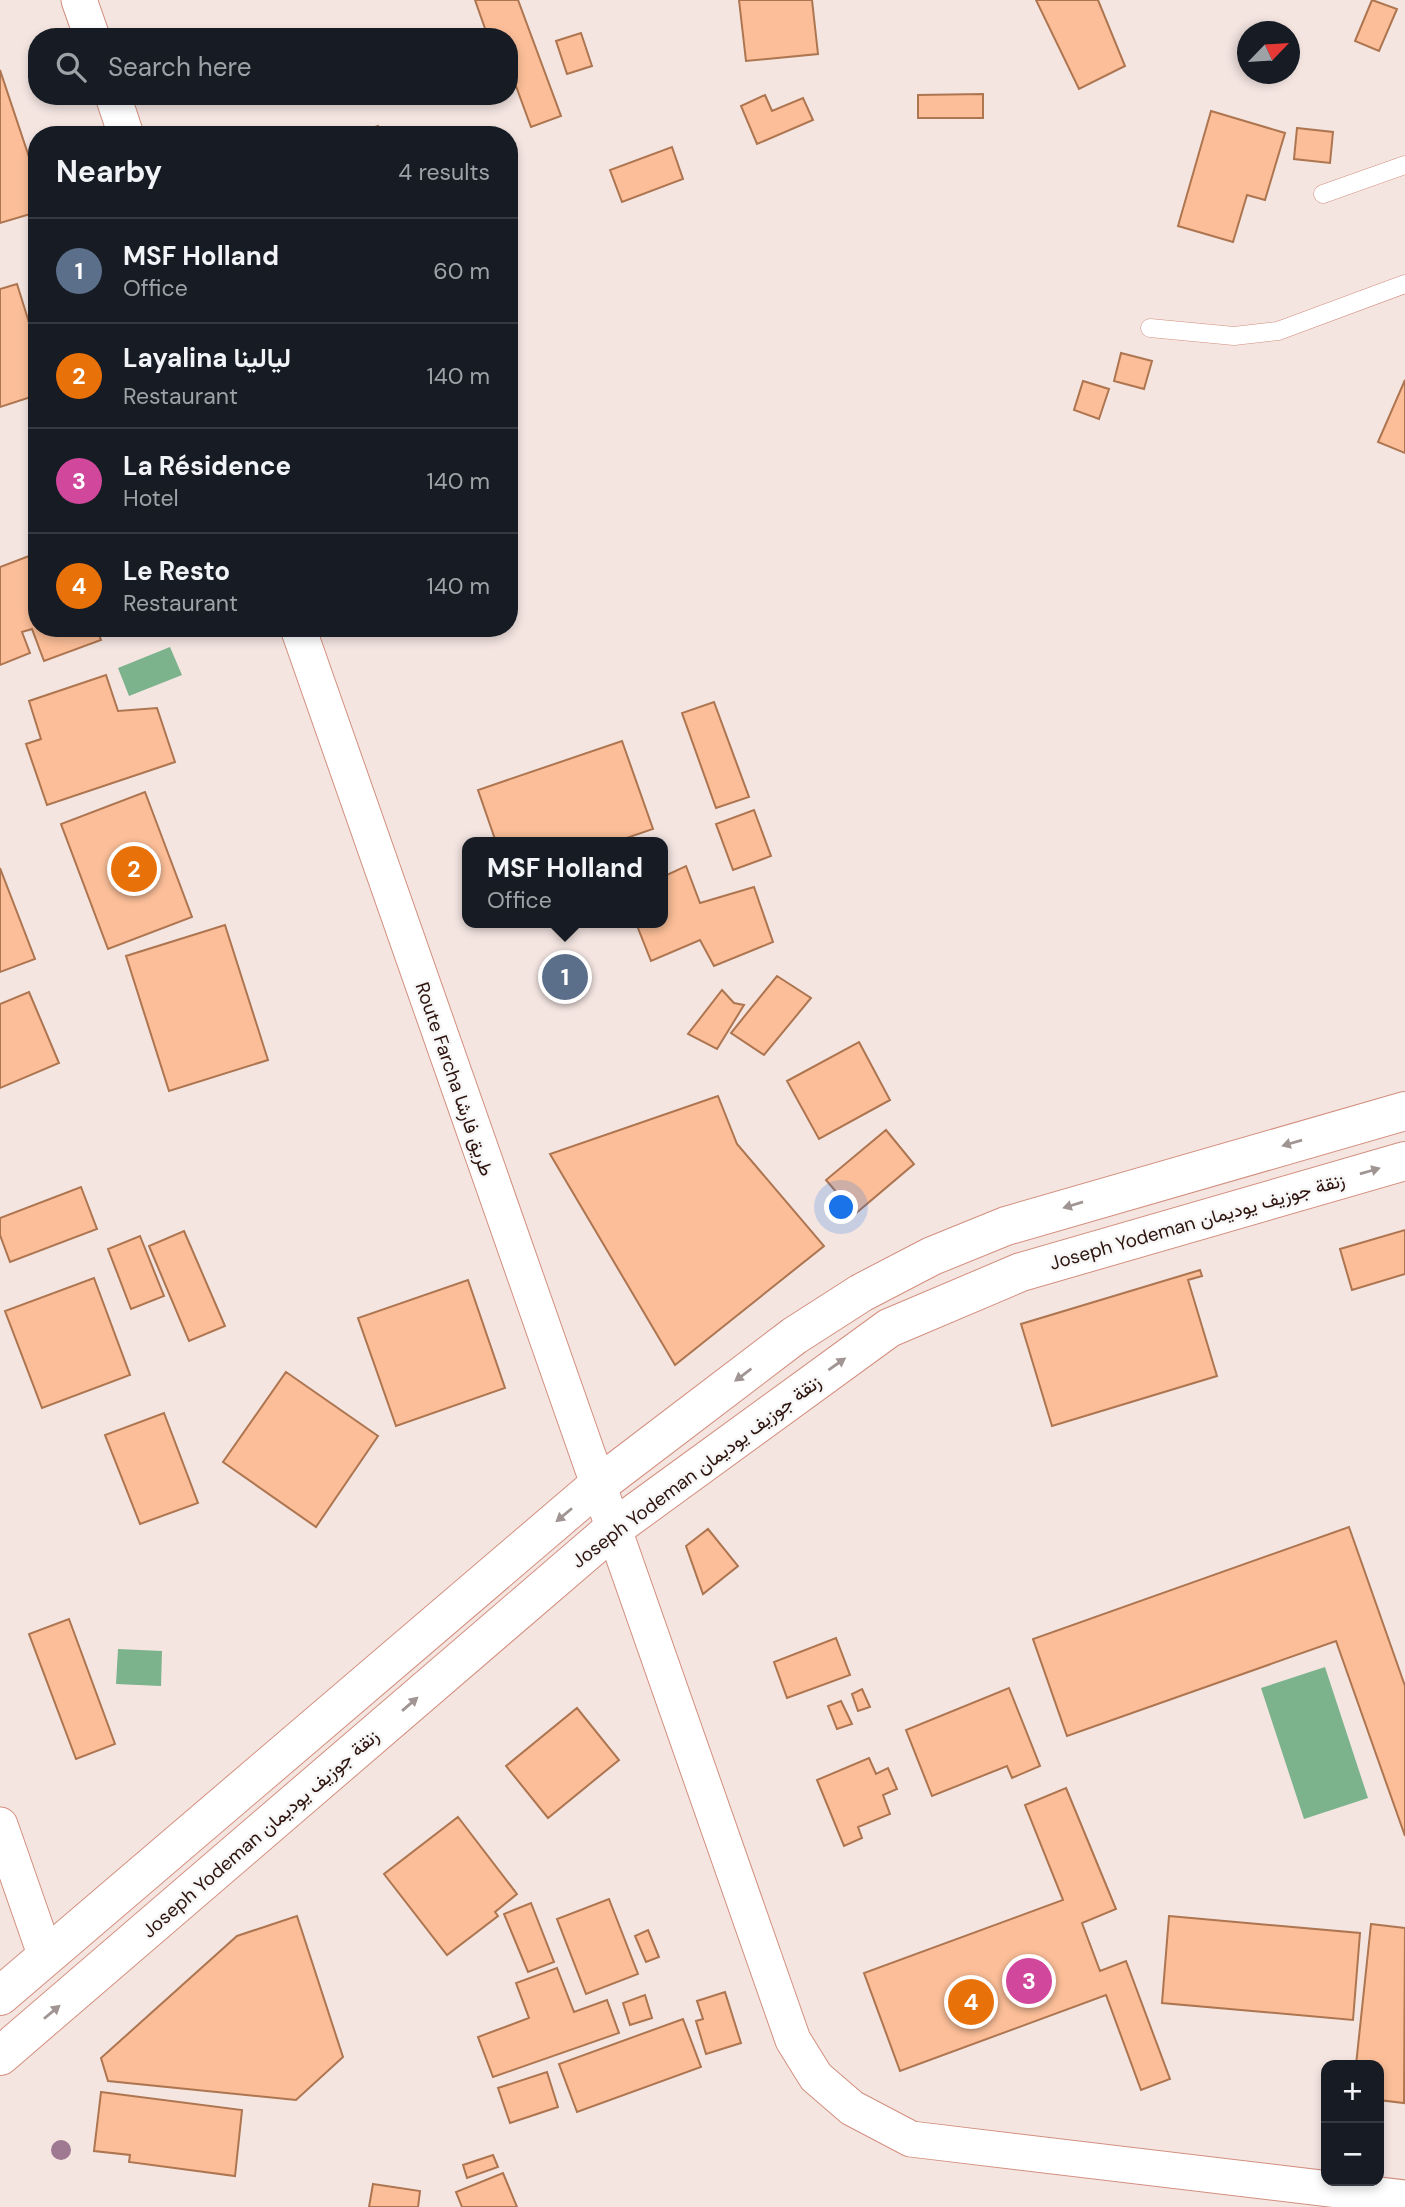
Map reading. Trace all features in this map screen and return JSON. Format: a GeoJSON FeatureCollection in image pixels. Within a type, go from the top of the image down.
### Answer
{"type":"FeatureCollection","features":[{"type":"Feature","properties":{"kind":"street"},"geometry":{"type":"LineString","coordinates":[[79,0],[89,28]]}},
{"type":"Feature","properties":{"kind":"street"},"geometry":{"type":"LineString","coordinates":[[116,105],[123,126]]}},
{"type":"Feature","properties":{"kind":"street","name":"Route Farcha طريق فارشا"},"geometry":{"type":"LineString","coordinates":[[301,637],[793,2040],[816,2077],[852,2108],[911,2139],[1405,2198]]}},
{"type":"Feature","properties":{"kind":"street"},"geometry":{"type":"LineString","coordinates":[[0,1997],[597,1486],[794,1336],[862,1293],[932,1256],[1006,1226],[1405,1111]]}},
{"type":"Feature","properties":{"kind":"street","name":"Joseph Yodeman زنقة جوزيف يوديمان"},"geometry":{"type":"LineString","coordinates":[[0,2056],[613,1529],[889,1328],[1021,1272],[1405,1161]]}},
{"type":"Feature","properties":{"kind":"street"},"geometry":{"type":"LineString","coordinates":[[0,1825],[46,1957]]}},
{"type":"Feature","properties":{"kind":"lane"},"geometry":{"type":"LineString","coordinates":[[1323,194],[1405,165]]}},
{"type":"Feature","properties":{"kind":"lane"},"geometry":{"type":"LineString","coordinates":[[1150,328],[1234,336],[1278,331],[1405,284]]}},
{"type":"Feature","properties":{"kind":"shaded area"},"geometry":{"type":"Polygon","coordinates":[[[170,647],[182,675],[129,696],[118,668],[170,647]]]}},
{"type":"Feature","properties":{"kind":"shaded area"},"geometry":{"type":"Polygon","coordinates":[[[118,1649],[162,1651],[161,1686],[116,1684],[118,1649]]]}},
{"type":"Feature","properties":{"kind":"shaded area"},"geometry":{"type":"Polygon","coordinates":[[[1325,1667],[1368,1798],[1304,1819],[1261,1688],[1325,1667]]]}},
{"type":"Feature","properties":{"kind":"building"},"geometry":{"type":"Polygon","coordinates":[[[475,0],[518,0],[561,116],[531,127],[518,92],[518,28],[485,28],[475,0]]]}},
{"type":"Feature","properties":{"kind":"building"},"geometry":{"type":"Polygon","coordinates":[[[739,0],[812,0],[818,54],[746,61],[739,0]]]}},
{"type":"Feature","properties":{"kind":"building"},"geometry":{"type":"Polygon","coordinates":[[[1036,0],[1098,0],[1125,66],[1079,89],[1036,0]]]}},
{"type":"Feature","properties":{"kind":"building"},"geometry":{"type":"Polygon","coordinates":[[[1372,0],[1397,9],[1379,51],[1355,41],[1372,0]]]}},
{"type":"Feature","properties":{"kind":"building"},"geometry":{"type":"Polygon","coordinates":[[[581,33],[592,66],[567,74],[556,41],[581,33]]]}},
{"type":"Feature","properties":{"kind":"building"},"geometry":{"type":"Polygon","coordinates":[[[0,70],[28,154],[28,215],[0,223],[0,70]]]}},
{"type":"Feature","properties":{"kind":"building"},"geometry":{"type":"Polygon","coordinates":[[[983,94],[983,118],[918,118],[918,95],[983,94]]]}},
{"type":"Feature","properties":{"kind":"building"},"geometry":{"type":"Polygon","coordinates":[[[765,95],[772,111],[803,98],[813,120],[757,144],[741,106],[765,95]]]}},
{"type":"Feature","properties":{"kind":"building"},"geometry":{"type":"Polygon","coordinates":[[[1211,111],[1285,133],[1265,200],[1247,195],[1233,242],[1178,226],[1211,111]]]}},
{"type":"Feature","properties":{"kind":"building"},"geometry":{"type":"Polygon","coordinates":[[[1297,128],[1333,132],[1330,163],[1294,159],[1297,128]]]}},
{"type":"Feature","properties":{"kind":"building"},"geometry":{"type":"Polygon","coordinates":[[[672,147],[683,179],[622,202],[610,170],[672,147]]]}},
{"type":"Feature","properties":{"kind":"building"},"geometry":{"type":"Polygon","coordinates":[[[17,284],[28,319],[28,398],[0,407],[0,289],[17,284]]]}},
{"type":"Feature","properties":{"kind":"building"},"geometry":{"type":"Polygon","coordinates":[[[1121,353],[1152,361],[1144,389],[1114,381],[1121,353]]]}},
{"type":"Feature","properties":{"kind":"building"},"geometry":{"type":"Polygon","coordinates":[[[1405,380],[1405,453],[1378,442],[1405,380]]]}},
{"type":"Feature","properties":{"kind":"building"},"geometry":{"type":"Polygon","coordinates":[[[1083,381],[1109,389],[1099,419],[1074,410],[1083,381]]]}},
{"type":"Feature","properties":{"kind":"building"},"geometry":{"type":"Polygon","coordinates":[[[28,556],[28,630],[22,632],[30,653],[0,665],[0,567],[28,556]]]}},
{"type":"Feature","properties":{"kind":"building"},"geometry":{"type":"Polygon","coordinates":[[[35,637],[100,637],[101,640],[44,661],[35,637]]]}},
{"type":"Feature","properties":{"kind":"building"},"geometry":{"type":"Polygon","coordinates":[[[106,675],[118,711],[157,708],[175,762],[47,805],[26,744],[41,739],[29,701],[106,675]]]}},
{"type":"Feature","properties":{"kind":"building"},"geometry":{"type":"Polygon","coordinates":[[[714,702],[749,797],[716,808],[682,713],[714,702]]]}},
{"type":"Feature","properties":{"kind":"building"},"geometry":{"type":"Polygon","coordinates":[[[622,741],[653,829],[630,837],[494,837],[478,790],[622,741]]]}},
{"type":"Feature","properties":{"kind":"building"},"geometry":{"type":"Polygon","coordinates":[[[145,792],[192,917],[108,949],[61,824],[145,792]]]}},
{"type":"Feature","properties":{"kind":"building"},"geometry":{"type":"Polygon","coordinates":[[[754,810],[771,856],[733,870],[716,824],[754,810]]]}},
{"type":"Feature","properties":{"kind":"building"},"geometry":{"type":"Polygon","coordinates":[[[686,866],[700,903],[754,887],[773,942],[714,966],[700,940],[651,961],[638,928],[668,928],[668,875],[686,866]]]}},
{"type":"Feature","properties":{"kind":"building"},"geometry":{"type":"Polygon","coordinates":[[[0,868],[35,959],[0,972],[0,868]]]}},
{"type":"Feature","properties":{"kind":"building"},"geometry":{"type":"Polygon","coordinates":[[[225,925],[268,1060],[169,1091],[126,956],[225,925]]]}},
{"type":"Feature","properties":{"kind":"building"},"geometry":{"type":"Polygon","coordinates":[[[777,976],[811,998],[764,1055],[731,1033],[777,976]]]}},
{"type":"Feature","properties":{"kind":"building"},"geometry":{"type":"Polygon","coordinates":[[[722,990],[734,1003],[744,1005],[717,1049],[688,1034],[722,990]]]}},
{"type":"Feature","properties":{"kind":"building"},"geometry":{"type":"Polygon","coordinates":[[[29,992],[59,1063],[0,1088],[0,1004],[29,992]]]}},
{"type":"Feature","properties":{"kind":"building"},"geometry":{"type":"Polygon","coordinates":[[[859,1042],[890,1100],[819,1139],[787,1081],[859,1042]]]}},
{"type":"Feature","properties":{"kind":"building"},"geometry":{"type":"Polygon","coordinates":[[[718,1096],[737,1144],[824,1246],[675,1365],[550,1154],[718,1096]]]}},
{"type":"Feature","properties":{"kind":"building"},"geometry":{"type":"Polygon","coordinates":[[[886,1130],[914,1164],[855,1214],[826,1180],[886,1130]]]}},
{"type":"Feature","properties":{"kind":"building"},"geometry":{"type":"Polygon","coordinates":[[[81,1187],[97,1229],[10,1262],[0,1235],[0,1218],[81,1187]]]}},
{"type":"Feature","properties":{"kind":"building"},"geometry":{"type":"Polygon","coordinates":[[[1405,1230],[1405,1274],[1352,1290],[1340,1249],[1405,1230]]]}},
{"type":"Feature","properties":{"kind":"building"},"geometry":{"type":"Polygon","coordinates":[[[184,1231],[225,1326],[189,1341],[149,1246],[184,1231]]]}},
{"type":"Feature","properties":{"kind":"building"},"geometry":{"type":"Polygon","coordinates":[[[140,1236],[164,1296],[131,1309],[108,1249],[140,1236]]]}},
{"type":"Feature","properties":{"kind":"building"},"geometry":{"type":"Polygon","coordinates":[[[1200,1270],[1202,1276],[1188,1280],[1217,1376],[1052,1426],[1021,1324],[1200,1270]]]}},
{"type":"Feature","properties":{"kind":"building"},"geometry":{"type":"Polygon","coordinates":[[[94,1278],[130,1375],[42,1408],[5,1311],[94,1278]]]}},
{"type":"Feature","properties":{"kind":"building"},"geometry":{"type":"Polygon","coordinates":[[[468,1280],[505,1388],[396,1426],[358,1318],[468,1280]]]}},
{"type":"Feature","properties":{"kind":"building"},"geometry":{"type":"Polygon","coordinates":[[[286,1372],[378,1436],[316,1527],[223,1462],[286,1372]]]}},
{"type":"Feature","properties":{"kind":"building"},"geometry":{"type":"Polygon","coordinates":[[[164,1413],[198,1503],[140,1524],[105,1435],[164,1413]]]}},
{"type":"Feature","properties":{"kind":"building"},"geometry":{"type":"Polygon","coordinates":[[[1349,1527],[1405,1686],[1405,1836],[1336,1641],[1067,1736],[1033,1639],[1349,1527]]]}},
{"type":"Feature","properties":{"kind":"building"},"geometry":{"type":"Polygon","coordinates":[[[708,1529],[738,1566],[703,1594],[686,1546],[708,1529]]]}},
{"type":"Feature","properties":{"kind":"building"},"geometry":{"type":"Polygon","coordinates":[[[69,1619],[115,1744],[76,1759],[29,1634],[69,1619]]]}},
{"type":"Feature","properties":{"kind":"building"},"geometry":{"type":"Polygon","coordinates":[[[836,1638],[850,1675],[787,1698],[774,1662],[836,1638]]]}},
{"type":"Feature","properties":{"kind":"building"},"geometry":{"type":"Polygon","coordinates":[[[1009,1688],[1040,1766],[1012,1778],[1007,1766],[932,1796],[906,1730],[1009,1688]]]}},
{"type":"Feature","properties":{"kind":"building"},"geometry":{"type":"Polygon","coordinates":[[[862,1689],[870,1707],[858,1711],[852,1694],[862,1689]]]}},
{"type":"Feature","properties":{"kind":"building"},"geometry":{"type":"Polygon","coordinates":[[[841,1701],[852,1724],[837,1729],[828,1706],[841,1701]]]}},
{"type":"Feature","properties":{"kind":"building"},"geometry":{"type":"Polygon","coordinates":[[[577,1708],[619,1760],[548,1818],[506,1766],[577,1708]]]}},
{"type":"Feature","properties":{"kind":"building"},"geometry":{"type":"Polygon","coordinates":[[[869,1758],[876,1774],[888,1768],[897,1789],[883,1795],[890,1814],[858,1827],[862,1838],[844,1846],[817,1780],[869,1758]]]}},
{"type":"Feature","properties":{"kind":"building"},"geometry":{"type":"Polygon","coordinates":[[[1066,1788],[1116,1909],[1082,1923],[1100,1971],[1126,1961],[1170,2079],[1141,2090],[1106,1995],[900,2071],[864,1973],[1063,1900],[1025,1805],[1066,1788]]]}},
{"type":"Feature","properties":{"kind":"building"},"geometry":{"type":"Polygon","coordinates":[[[458,1817],[517,1894],[495,1912],[498,1916],[447,1955],[384,1874],[458,1817]]]}},
{"type":"Feature","properties":{"kind":"building"},"geometry":{"type":"Polygon","coordinates":[[[609,1899],[638,1974],[586,1994],[557,1919],[609,1899]]]}},
{"type":"Feature","properties":{"kind":"building"},"geometry":{"type":"Polygon","coordinates":[[[531,1903],[554,1962],[528,1972],[504,1914],[531,1903]]]}},
{"type":"Feature","properties":{"kind":"building"},"geometry":{"type":"Polygon","coordinates":[[[297,1916],[343,2057],[296,2100],[108,2081],[101,2058],[237,1936],[297,1916]]]}},
{"type":"Feature","properties":{"kind":"building"},"geometry":{"type":"Polygon","coordinates":[[[1169,1916],[1360,1933],[1353,2020],[1162,2003],[1169,1916]]]}},
{"type":"Feature","properties":{"kind":"building"},"geometry":{"type":"Polygon","coordinates":[[[1371,1924],[1405,1928],[1404,2103],[1384,2101],[1384,2060],[1357,2060],[1371,1924]]]}},
{"type":"Feature","properties":{"kind":"building"},"geometry":{"type":"Polygon","coordinates":[[[648,1930],[659,1957],[646,1962],[635,1936],[648,1930]]]}},
{"type":"Feature","properties":{"kind":"building"},"geometry":{"type":"Polygon","coordinates":[[[557,1968],[574,2012],[607,2000],[619,2033],[493,2077],[478,2037],[529,2018],[516,1983],[557,1968]]]}},
{"type":"Feature","properties":{"kind":"building"},"geometry":{"type":"Polygon","coordinates":[[[725,1992],[741,2043],[706,2054],[696,2021],[703,2019],[697,2001],[725,1992]]]}},
{"type":"Feature","properties":{"kind":"building"},"geometry":{"type":"Polygon","coordinates":[[[645,1995],[652,2018],[630,2025],[623,2003],[645,1995]]]}},
{"type":"Feature","properties":{"kind":"building"},"geometry":{"type":"Polygon","coordinates":[[[683,2019],[701,2067],[577,2112],[559,2064],[683,2019]]]}},
{"type":"Feature","properties":{"kind":"building"},"geometry":{"type":"Polygon","coordinates":[[[547,2072],[558,2107],[510,2123],[498,2088],[547,2072]]]}},
{"type":"Feature","properties":{"kind":"building"},"geometry":{"type":"Polygon","coordinates":[[[101,2092],[242,2110],[235,2176],[129,2162],[130,2155],[94,2151],[101,2092]]]}},
{"type":"Feature","properties":{"kind":"building"},"geometry":{"type":"Polygon","coordinates":[[[493,2155],[498,2167],[467,2178],[463,2165],[493,2155]]]}},
{"type":"Feature","properties":{"kind":"building"},"geometry":{"type":"Polygon","coordinates":[[[503,2173],[517,2207],[462,2207],[456,2192],[503,2173]]]}},
{"type":"Feature","properties":{"kind":"building"},"geometry":{"type":"Polygon","coordinates":[[[373,2184],[420,2191],[418,2207],[369,2207],[373,2184]]]}},
{"type":"Feature","properties":{"kind":"place","name":"Layalina ليالينا"},"geometry":{"type":"Point","coordinates":[134,869]}},
{"type":"Feature","properties":{"kind":"place","name":"MSF Holland"},"geometry":{"type":"Point","coordinates":[565,977]}},
{"type":"Feature","properties":{"kind":"place","name":"La Résidence"},"geometry":{"type":"Point","coordinates":[1029,1981]}},
{"type":"Feature","properties":{"kind":"place","name":"Le Resto"},"geometry":{"type":"Point","coordinates":[971,2002]}}]}
